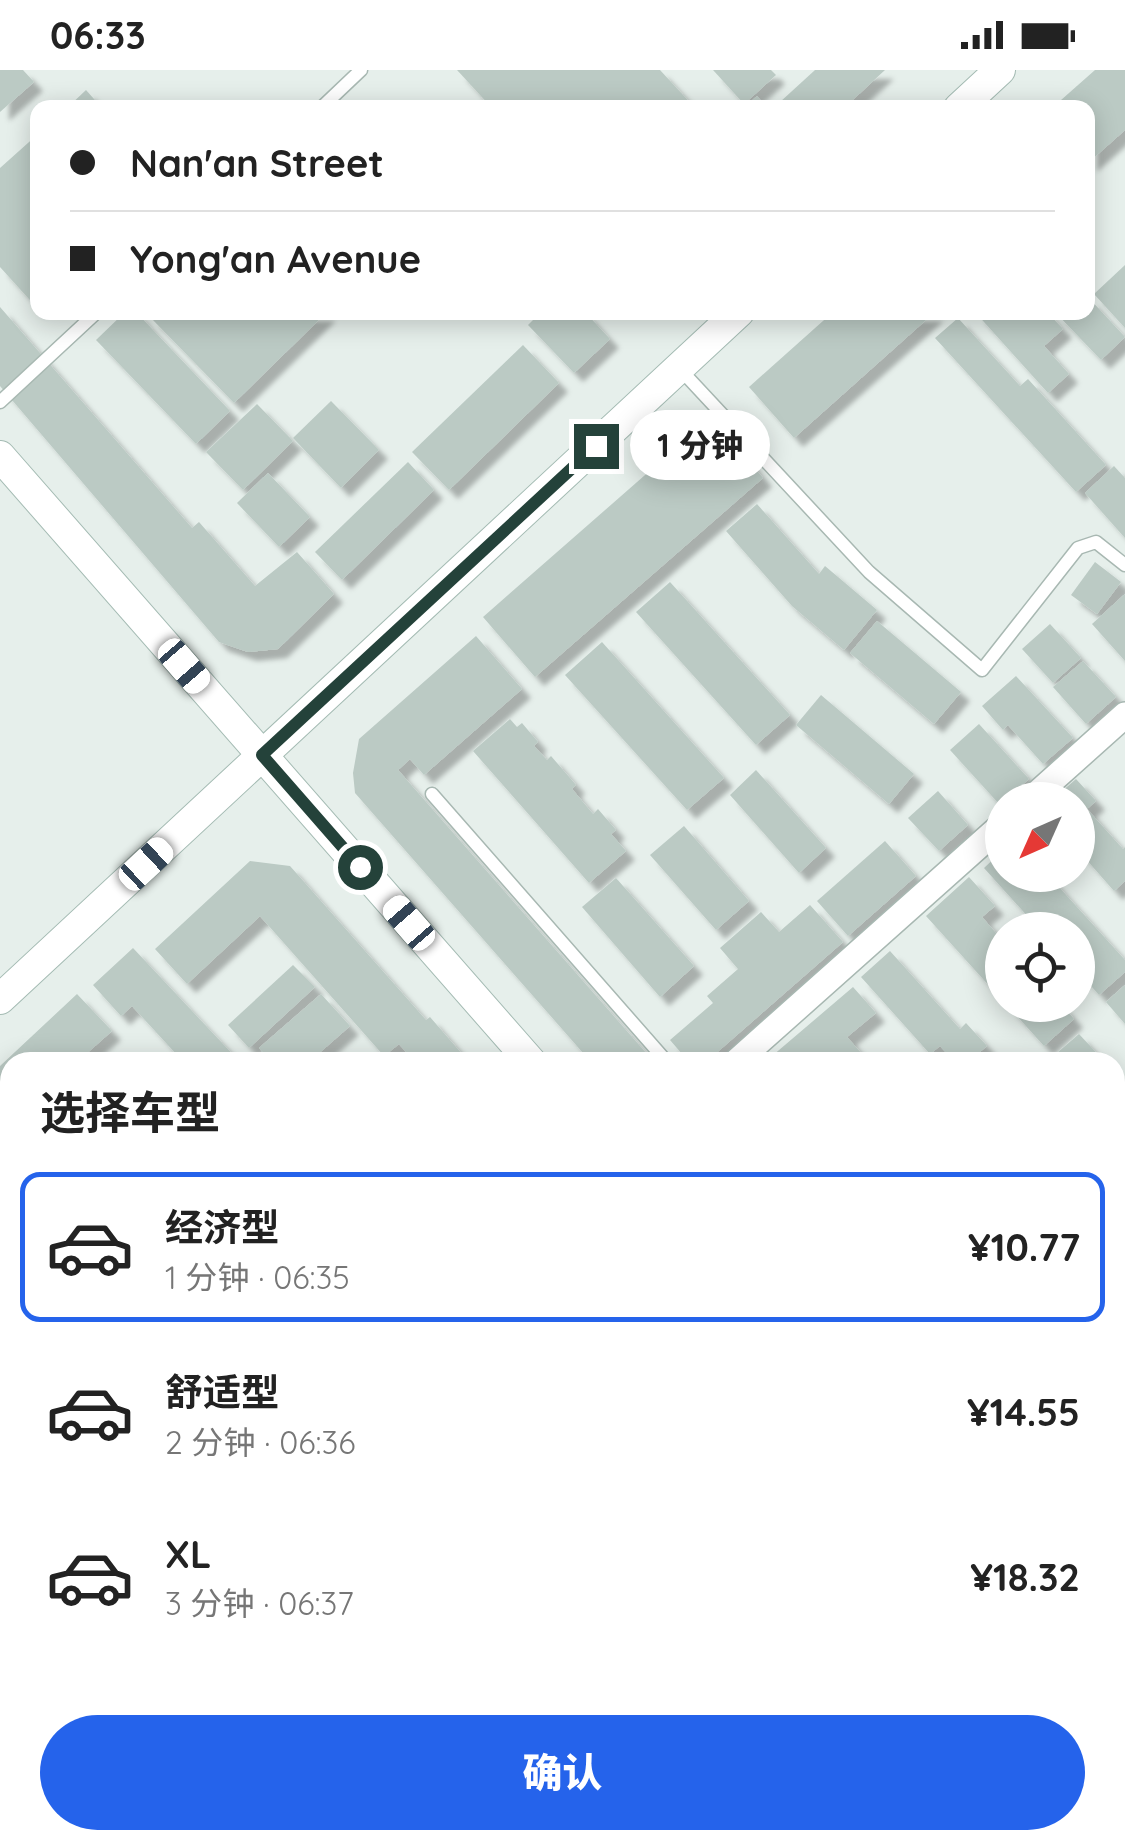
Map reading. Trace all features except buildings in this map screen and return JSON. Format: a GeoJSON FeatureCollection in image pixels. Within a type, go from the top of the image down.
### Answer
{"type":"FeatureCollection","features":[{"type":"Feature","properties":{"kind":"street"},"geometry":{"type":"LineString","coordinates":[[968,100],[1000,70]]}},
{"type":"Feature","properties":{"kind":"street"},"geometry":{"type":"LineString","coordinates":[[0,999],[730,320]]}},
{"type":"Feature","properties":{"kind":"street"},"geometry":{"type":"LineString","coordinates":[[0,456],[522,1052]]}},
{"type":"Feature","properties":{"kind":"street"},"geometry":{"type":"LineString","coordinates":[[1050,782],[1125,716]]}},
{"type":"Feature","properties":{"kind":"street"},"geometry":{"type":"LineString","coordinates":[[747,1052],[985,840]]}},
{"type":"Feature","properties":{"kind":"lane"},"geometry":{"type":"LineString","coordinates":[[329,100],[362,70]]}},
{"type":"Feature","properties":{"kind":"lane"},"geometry":{"type":"LineString","coordinates":[[0,402],[88,320]]}},
{"type":"Feature","properties":{"kind":"lane"},"geometry":{"type":"LineString","coordinates":[[679,368],[869,572],[982,670],[1078,548],[1096,542],[1125,565]]}},
{"type":"Feature","properties":{"kind":"lane"},"geometry":{"type":"LineString","coordinates":[[432,794],[658,1052]]}},
{"type":"Feature","properties":{"kind":"route"},"geometry":{"type":"LineString","coordinates":[[360,867],[262,755],[596,446]]}}]}
